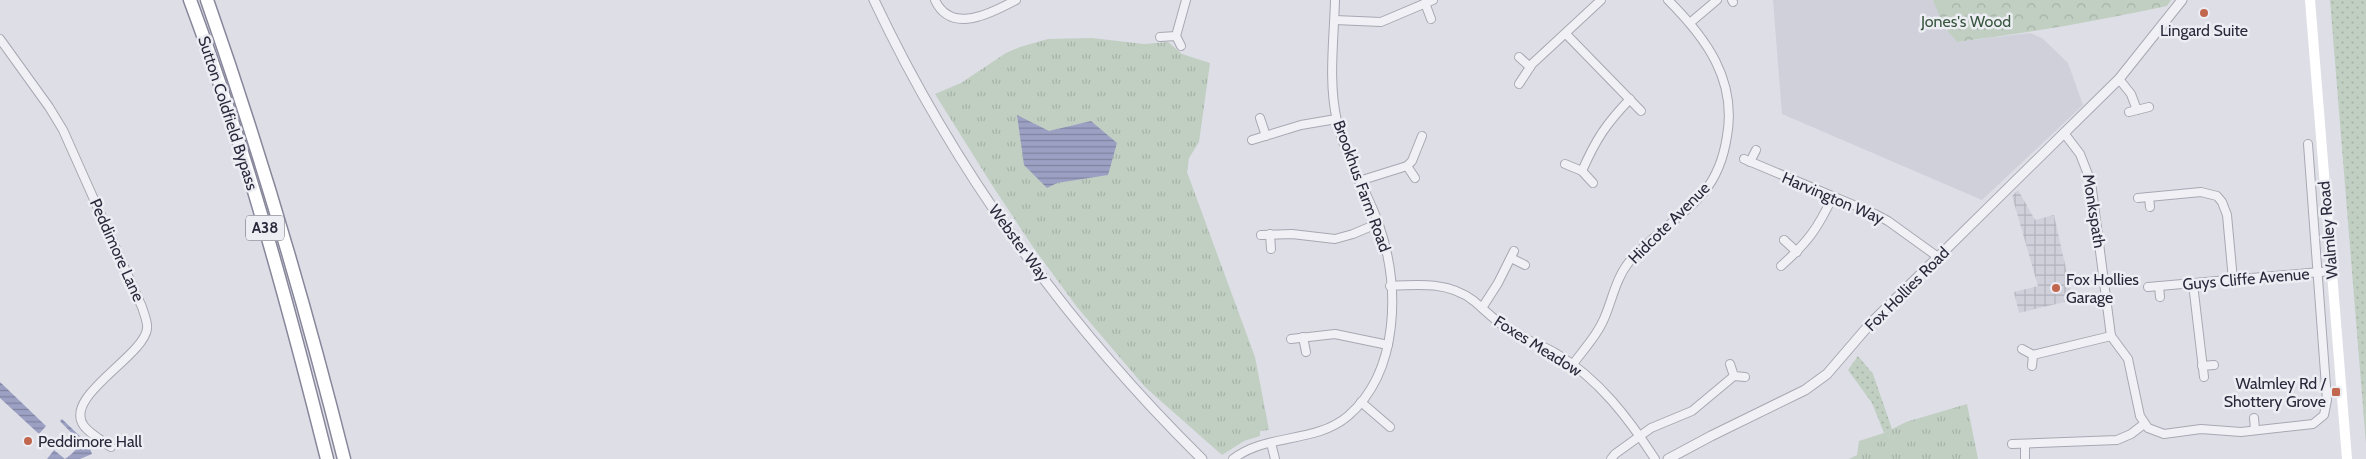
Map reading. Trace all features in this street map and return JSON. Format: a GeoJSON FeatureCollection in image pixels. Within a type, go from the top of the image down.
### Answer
{"type":"FeatureCollection","features":[{"type":"Feature","properties":{"kind":"highway","name":"Sutton Coldfield Bypass"},"geometry":{"type":"LineString","coordinates":[[190,0],[219,81],[270,242],[327,459]]}},
{"type":"Feature","properties":{"kind":"highway","name":"Sutton Coldfield Bypass"},"geometry":{"type":"LineString","coordinates":[[207,0],[254,135],[286,241],[344,459]]}},
{"type":"Feature","properties":{"kind":"main road","name":"Walmley Road"},"geometry":{"type":"LineString","coordinates":[[2310,0],[2347,459]]}},
{"type":"Feature","properties":{"kind":"street","name":"Webster Way"},"geometry":{"type":"LineString","coordinates":[[874,0],[908,67],[944,130],[1024,252],[1113,364],[1202,459]]}},
{"type":"Feature","properties":{"kind":"street"},"geometry":{"type":"LineString","coordinates":[[935,0],[945,14],[962,20],[971,19],[1016,0]]}},
{"type":"Feature","properties":{"kind":"street"},"geometry":{"type":"LineString","coordinates":[[1181,46],[1176,36],[1186,0]]}},
{"type":"Feature","properties":{"kind":"street","name":"Brookhus Farm Road"},"geometry":{"type":"LineString","coordinates":[[1233,459],[1253,447],[1318,433],[1347,417],[1362,402],[1374,383],[1388,345],[1391,322],[1386,249],[1378,223],[1359,181],[1336,119],[1332,80],[1335,0]]}},
{"type":"Feature","properties":{"kind":"street"},"geometry":{"type":"LineString","coordinates":[[1334,20],[1381,22],[1433,0]]}},
{"type":"Feature","properties":{"kind":"street"},"geometry":{"type":"LineString","coordinates":[[1519,84],[1530,67],[1601,0]]}},
{"type":"Feature","properties":{"kind":"street","name":"Hidcote Avenue"},"geometry":{"type":"LineString","coordinates":[[1573,364],[1597,332],[1606,314],[1613,292],[1630,261],[1704,191],[1723,157],[1729,127],[1728,95],[1716,60],[1691,22],[1668,0]]}},
{"type":"Feature","properties":{"kind":"street"},"geometry":{"type":"LineString","coordinates":[[1691,22],[1717,0]]}},
{"type":"Feature","properties":{"kind":"street","name":"Fox Hollies Road"},"geometry":{"type":"LineString","coordinates":[[1668,459],[1814,385],[1840,361],[1870,324],[2118,79],[2182,0]]}},
{"type":"Feature","properties":{"kind":"street"},"geometry":{"type":"LineString","coordinates":[[1425,3],[1432,19]]}},
{"type":"Feature","properties":{"kind":"street"},"geometry":{"type":"LineString","coordinates":[[1566,34],[1641,111]]}},
{"type":"Feature","properties":{"kind":"street"},"geometry":{"type":"LineString","coordinates":[[1160,37],[1176,36]]}},
{"type":"Feature","properties":{"kind":"street","name":"Peddimore Lane"},"geometry":{"type":"LineString","coordinates":[[0,39],[49,107],[63,130],[142,307],[147,331],[141,342],[92,391],[82,404],[80,414],[84,426],[112,447]]}},
{"type":"Feature","properties":{"kind":"street"},"geometry":{"type":"LineString","coordinates":[[1519,57],[1530,67]]}},
{"type":"Feature","properties":{"kind":"street"},"geometry":{"type":"LineString","coordinates":[[2118,79],[2131,94],[2137,110]]}},
{"type":"Feature","properties":{"kind":"street"},"geometry":{"type":"LineString","coordinates":[[1582,171],[1595,141],[1610,120],[1630,99]]}},
{"type":"Feature","properties":{"kind":"street"},"geometry":{"type":"LineString","coordinates":[[2129,112],[2149,107]]}},
{"type":"Feature","properties":{"kind":"street"},"geometry":{"type":"LineString","coordinates":[[1260,118],[1266,136]]}},
{"type":"Feature","properties":{"kind":"street"},"geometry":{"type":"LineString","coordinates":[[1252,140],[1301,124],[1336,119]]}},
{"type":"Feature","properties":{"kind":"street","name":"Monkspath"},"geometry":{"type":"LineString","coordinates":[[2064,133],[2080,154],[2092,182],[2111,336]]}},
{"type":"Feature","properties":{"kind":"street"},"geometry":{"type":"LineString","coordinates":[[1359,181],[1407,166],[1412,161],[1422,136]]}},
{"type":"Feature","properties":{"kind":"street"},"geometry":{"type":"LineString","coordinates":[[2022,349],[2033,355],[2111,336],[2128,359],[2138,411],[2144,424],[2154,432],[2164,434],[2202,429],[2233,432],[2313,424],[2321,419],[2326,410],[2308,144]]}},
{"type":"Feature","properties":{"kind":"street","name":"Harvington Way"},"geometry":{"type":"LineString","coordinates":[[1756,150],[1747,161],[1888,221],[1938,257]]}},
{"type":"Feature","properties":{"kind":"street"},"geometry":{"type":"LineString","coordinates":[[2309,157],[2322,156]]}},
{"type":"Feature","properties":{"kind":"street"},"geometry":{"type":"LineString","coordinates":[[1565,164],[1582,171],[1593,183]]}},
{"type":"Feature","properties":{"kind":"street"},"geometry":{"type":"LineString","coordinates":[[1407,166],[1415,178]]}},
{"type":"Feature","properties":{"kind":"street"},"geometry":{"type":"LineString","coordinates":[[2138,198],[2201,192],[2210,193],[2222,202],[2227,215],[2233,280]]}},
{"type":"Feature","properties":{"kind":"street"},"geometry":{"type":"LineString","coordinates":[[1781,266],[1797,252],[1820,223],[1833,196]]}},
{"type":"Feature","properties":{"kind":"street"},"geometry":{"type":"LineString","coordinates":[[2149,197],[2150,207]]}},
{"type":"Feature","properties":{"kind":"street"},"geometry":{"type":"LineString","coordinates":[[1261,235],[1292,234],[1335,239],[1353,234],[1378,223]]}},
{"type":"Feature","properties":{"kind":"street"},"geometry":{"type":"LineString","coordinates":[[1270,234],[1271,249]]}},
{"type":"Feature","properties":{"kind":"street"},"geometry":{"type":"LineString","coordinates":[[1784,240],[1797,252]]}},
{"type":"Feature","properties":{"kind":"street"},"geometry":{"type":"LineString","coordinates":[[1482,308],[1513,255],[1525,265]]}},
{"type":"Feature","properties":{"kind":"street","name":"Guys Cliffe Avenue"},"geometry":{"type":"LineString","coordinates":[[2148,287],[2332,271]]}},
{"type":"Feature","properties":{"kind":"street","name":"Foxes Meadow"},"geometry":{"type":"LineString","coordinates":[[1390,286],[1422,284],[1450,288],[1464,294],[1499,324],[1573,364],[1610,398],[1640,436],[1655,459]]}},
{"type":"Feature","properties":{"kind":"street"},"geometry":{"type":"LineString","coordinates":[[2192,284],[2204,378]]}},
{"type":"Feature","properties":{"kind":"street","name":"Guys Cliffe Avenue"},"geometry":{"type":"LineString","coordinates":[[2159,286],[2160,297]]}},
{"type":"Feature","properties":{"kind":"street"},"geometry":{"type":"LineString","coordinates":[[1291,339],[1335,334],[1388,345]]}},
{"type":"Feature","properties":{"kind":"street"},"geometry":{"type":"LineString","coordinates":[[1303,337],[1306,352]]}},
{"type":"Feature","properties":{"kind":"street"},"geometry":{"type":"LineString","coordinates":[[2032,366],[2033,355]]}},
{"type":"Feature","properties":{"kind":"street"},"geometry":{"type":"LineString","coordinates":[[1730,364],[1734,376]]}},
{"type":"Feature","properties":{"kind":"street"},"geometry":{"type":"LineString","coordinates":[[2202,366],[2214,365]]}},
{"type":"Feature","properties":{"kind":"street"},"geometry":{"type":"LineString","coordinates":[[1612,459],[1615,454],[1661,423],[1692,411],[1734,376],[1746,377]]}},
{"type":"Feature","properties":{"kind":"street"},"geometry":{"type":"LineString","coordinates":[[1362,402],[1390,427]]}},
{"type":"Feature","properties":{"kind":"street"},"geometry":{"type":"LineString","coordinates":[[2254,418],[2255,430]]}},
{"type":"Feature","properties":{"kind":"street"},"geometry":{"type":"LineString","coordinates":[[2012,444],[2117,440],[2131,434],[2144,424]]}},
{"type":"Feature","properties":{"kind":"street"},"geometry":{"type":"LineString","coordinates":[[1272,443],[1275,459]]}},
{"type":"Feature","properties":{"kind":"street"},"geometry":{"type":"LineString","coordinates":[[2025,444],[2025,459]]}},
{"type":"Feature","properties":{"kind":"shaded area"},"geometry":{"type":"Polygon","coordinates":[[[1773,0],[1933,0],[1943,26],[1957,42],[2030,33],[2042,38],[2068,63],[2083,105],[1982,200],[1782,114],[1773,0]]]}},
{"type":"Feature","properties":{"kind":"shaded area"},"geometry":{"type":"Polygon","coordinates":[[[2018,190],[2035,220],[2054,215],[2073,300],[2019,313],[2014,292],[2038,286],[2012,196],[2018,190]]]}},
{"type":"Feature","properties":{"kind":"green space","name":"Jones's Wood"},"geometry":{"type":"Polygon","coordinates":[[[1933,0],[2171,0],[2167,6],[2115,17],[1957,42],[1943,26],[1933,0]]]}},
{"type":"Feature","properties":{"kind":"green space"},"geometry":{"type":"Polygon","coordinates":[[[2330,0],[2366,0],[2366,444],[2330,0]]]}},
{"type":"Feature","properties":{"kind":"green space"},"geometry":{"type":"Polygon","coordinates":[[[1092,38],[1144,44],[1168,42],[1182,54],[1210,63],[1199,142],[1189,158],[1187,172],[1255,357],[1269,430],[1260,431],[1260,436],[1244,441],[1222,455],[1145,387],[1077,307],[1033,247],[935,94],[961,83],[1006,53],[1020,47],[1048,39],[1092,38]]]}},
{"type":"Feature","properties":{"kind":"green space"},"geometry":{"type":"Polygon","coordinates":[[[1858,356],[1873,374],[1892,429],[1884,433],[1872,403],[1848,370],[1858,356]]]}},
{"type":"Feature","properties":{"kind":"green space"},"geometry":{"type":"Polygon","coordinates":[[[1967,404],[1978,459],[1849,459],[1857,455],[1859,441],[1884,433],[1906,422],[1967,404]]]}},
{"type":"Feature","properties":{"kind":"water"},"geometry":{"type":"Polygon","coordinates":[[[1017,115],[1049,131],[1091,121],[1117,143],[1108,175],[1057,183],[1047,188],[1024,165],[1017,115]]]}},
{"type":"Feature","properties":{"kind":"water"},"geometry":{"type":"Polygon","coordinates":[[[0,382],[46,426],[39,434],[0,398],[0,382]]]}},
{"type":"Feature","properties":{"kind":"water"},"geometry":{"type":"Polygon","coordinates":[[[62,419],[88,444],[92,454],[80,459],[65,459],[77,448],[78,440],[60,421],[62,419]]]}},
{"type":"Feature","properties":{"kind":"water"},"geometry":{"type":"Polygon","coordinates":[[[54,450],[65,459],[47,459],[54,450]]]}},
{"type":"Feature","properties":{"kind":"place","name":"Lingard Suite"},"geometry":{"type":"Point","coordinates":[2204,13]}},
{"type":"Feature","properties":{"kind":"place","name":"Fox Hollies Garage"},"geometry":{"type":"Point","coordinates":[2056,288]}},
{"type":"Feature","properties":{"kind":"place","name":"Walmley Rd / Shottery Grove"},"geometry":{"type":"Point","coordinates":[2336,392]}},
{"type":"Feature","properties":{"kind":"place","name":"Peddimore Hall"},"geometry":{"type":"Point","coordinates":[28,441]}}]}
